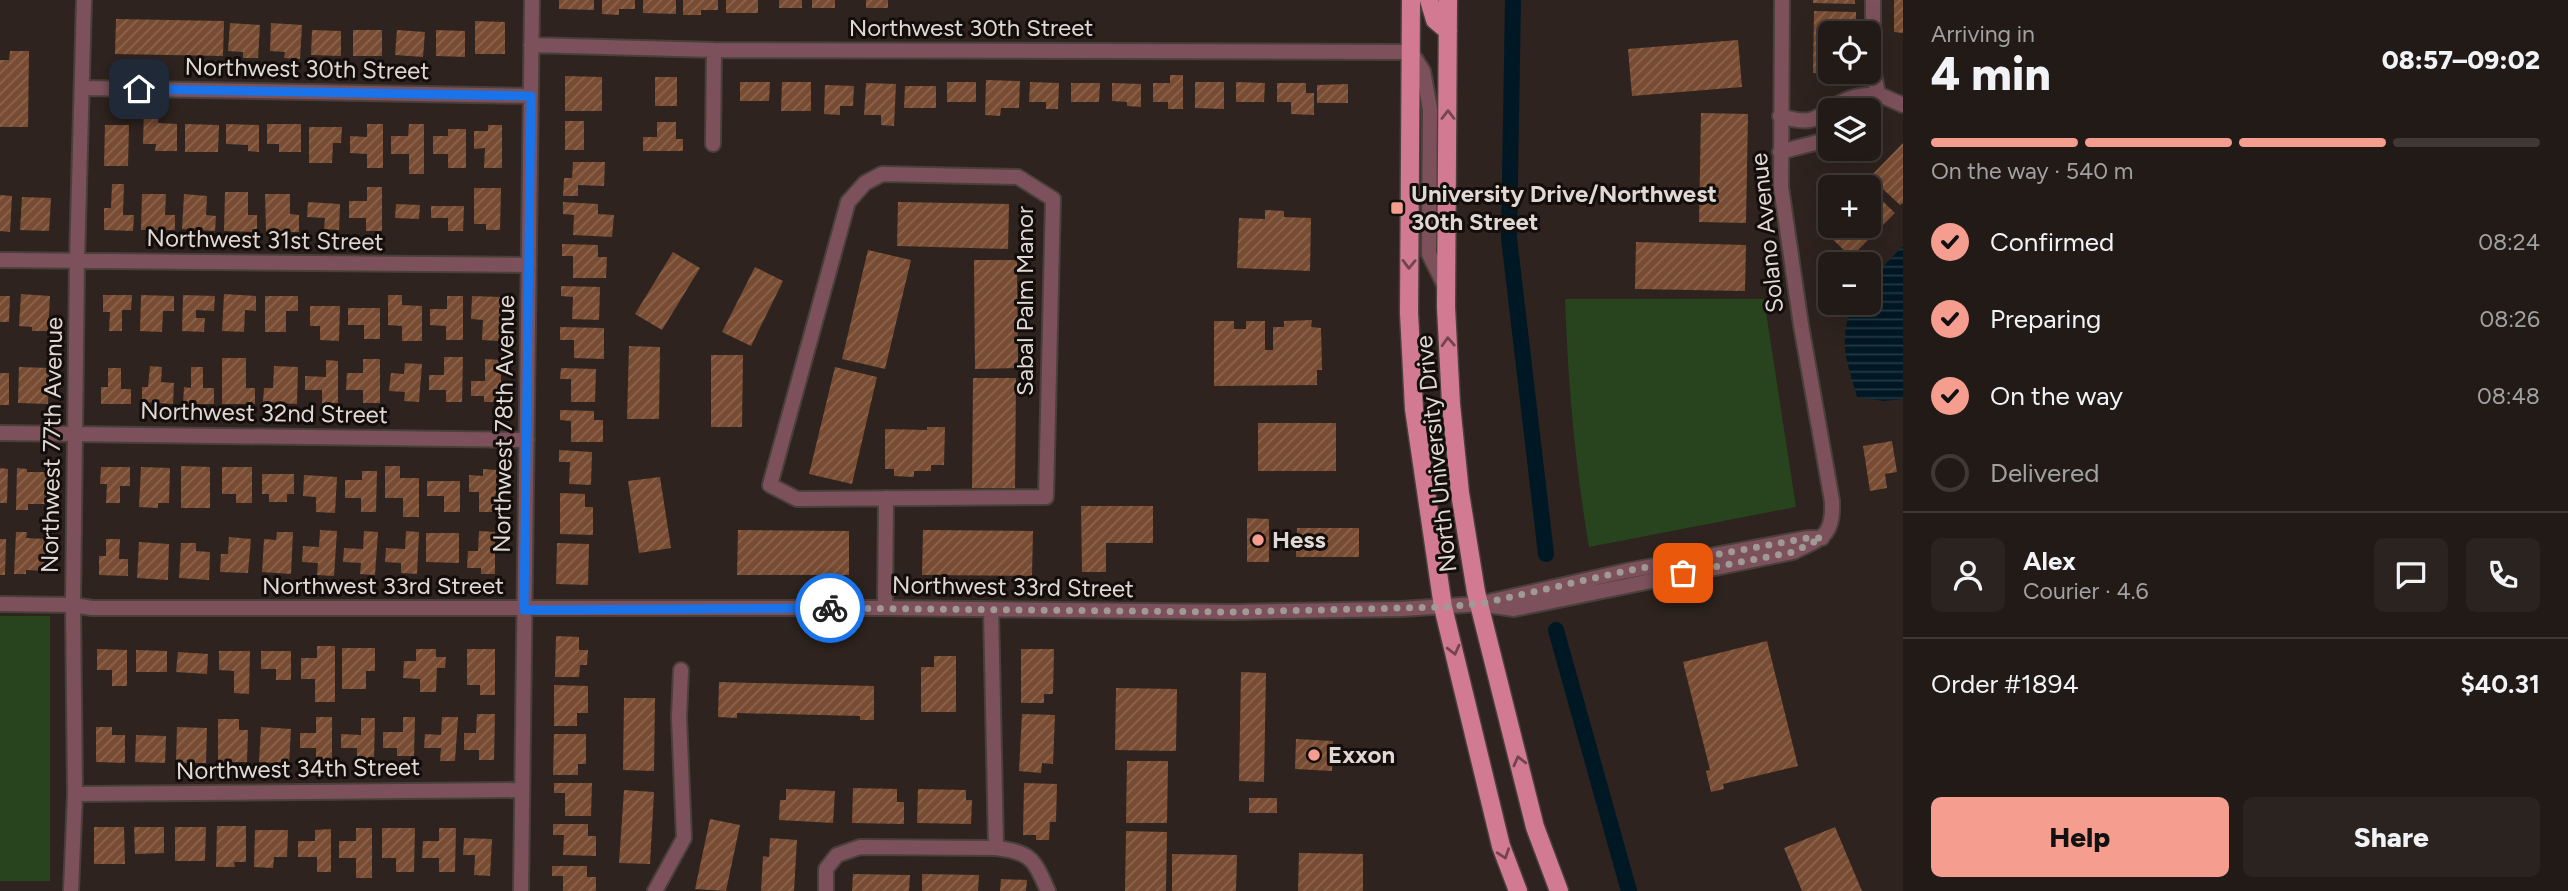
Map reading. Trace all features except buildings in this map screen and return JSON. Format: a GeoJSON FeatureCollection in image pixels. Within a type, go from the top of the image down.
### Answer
{"type":"FeatureCollection","features":[{"type":"Feature","properties":{"kind":"main road","name":"North University Drive"},"geometry":{"type":"LineString","coordinates":[[1411,0],[1410,340],[1415,410],[1443,607],[1501,846],[1518,891]]}},
{"type":"Feature","properties":{"kind":"main road"},"geometry":{"type":"LineString","coordinates":[[1429,0],[1435,20],[1448,31]]}},
{"type":"Feature","properties":{"kind":"main road","name":"North University Drive"},"geometry":{"type":"LineString","coordinates":[[1448,0],[1447,289],[1451,404],[1460,493],[1479,604],[1535,827],[1559,891]]}},
{"type":"Feature","properties":{"kind":"street","name":"Northwest 77th Avenue"},"geometry":{"type":"LineString","coordinates":[[71,891],[75,794],[73,605],[77,261],[84,0]]}},
{"type":"Feature","properties":{"kind":"street","name":"Northwest 78th Avenue"},"geometry":{"type":"LineString","coordinates":[[521,891],[532,0]]}},
{"type":"Feature","properties":{"kind":"street","name":"Solano Avenue"},"geometry":{"type":"LineString","coordinates":[[1479,604],[1514,609],[1793,552],[1822,538],[1830,530],[1832,501],[1801,325],[1781,187],[1782,0]]}},
{"type":"Feature","properties":{"kind":"street"},"geometry":{"type":"LineString","coordinates":[[1873,0],[1873,69],[1878,94],[1875,98]]}},
{"type":"Feature","properties":{"kind":"street","name":"Northwest 30th Street"},"geometry":{"type":"LineString","coordinates":[[531,46],[714,50],[1411,52]]}},
{"type":"Feature","properties":{"kind":"street"},"geometry":{"type":"LineString","coordinates":[[713,144],[714,50]]}},
{"type":"Feature","properties":{"kind":"street"},"geometry":{"type":"LineString","coordinates":[[1411,52],[1423,71],[1430,109],[1429,254],[1447,289]]}},
{"type":"Feature","properties":{"kind":"street","name":"Northwest 30th Street"},"geometry":{"type":"LineString","coordinates":[[83,88],[531,96]]}},
{"type":"Feature","properties":{"kind":"street"},"geometry":{"type":"LineString","coordinates":[[1852,98],[1878,94],[1903,105]]}},
{"type":"Feature","properties":{"kind":"street"},"geometry":{"type":"LineString","coordinates":[[1780,116],[1800,122],[1818,120]]}},
{"type":"Feature","properties":{"kind":"street"},"geometry":{"type":"LineString","coordinates":[[1780,152],[1818,142]]}},
{"type":"Feature","properties":{"kind":"street","name":"Sabal Palm Manor"},"geometry":{"type":"LineString","coordinates":[[882,174],[1018,177],[1053,199],[1046,497],[886,498],[797,499],[770,485],[848,202],[865,183],[882,174]]}},
{"type":"Feature","properties":{"kind":"street","name":"Northwest 31st Street"},"geometry":{"type":"LineString","coordinates":[[0,260],[529,265]]}},
{"type":"Feature","properties":{"kind":"street","name":"Northwest 32nd Street"},"geometry":{"type":"LineString","coordinates":[[0,433],[527,440]]}},
{"type":"Feature","properties":{"kind":"street"},"geometry":{"type":"LineString","coordinates":[[885,608],[886,498]]}},
{"type":"Feature","properties":{"kind":"street","name":"Northwest 33rd Street"},"geometry":{"type":"LineString","coordinates":[[0,604],[73,605],[92,608],[885,608],[1233,612],[1479,604]]}},
{"type":"Feature","properties":{"kind":"street"},"geometry":{"type":"LineString","coordinates":[[990,609],[996,848]]}},
{"type":"Feature","properties":{"kind":"street"},"geometry":{"type":"LineString","coordinates":[[654,891],[684,838],[679,717],[681,670]]}},
{"type":"Feature","properties":{"kind":"street","name":"Northwest 34th Street"},"geometry":{"type":"LineString","coordinates":[[75,794],[522,790]]}},
{"type":"Feature","properties":{"kind":"street"},"geometry":{"type":"LineString","coordinates":[[826,891],[826,869],[837,855],[860,846],[1018,850],[1035,862],[1048,891]]}},
{"type":"Feature","properties":{"kind":"green space"},"geometry":{"type":"Polygon","coordinates":[[[1565,299],[1764,299],[1796,507],[1589,547],[1573,424],[1565,299]]]}},
{"type":"Feature","properties":{"kind":"green space"},"geometry":{"type":"Polygon","coordinates":[[[0,616],[50,616],[50,881],[0,881],[0,616]]]}},
{"type":"Feature","properties":{"kind":"water"},"geometry":{"type":"Polygon","coordinates":[[[1903,246],[1903,399],[1884,401],[1857,397],[1845,350],[1849,315],[1881,315],[1881,269],[1903,246]]]}},
{"type":"Feature","properties":{"kind":"waterway"},"geometry":{"type":"LineString","coordinates":[[1513,0],[1509,238],[1546,554]]}},
{"type":"Feature","properties":{"kind":"waterway"},"geometry":{"type":"LineString","coordinates":[[1556,630],[1629,891]]}},
{"type":"Feature","properties":{"kind":"way so far"},"geometry":{"type":"LineString","coordinates":[[830,608],[1233,612],[1443,607],[1479,604],[1626,571],[1808,538],[1822,538],[1793,552],[1683,573]]}},
{"type":"Feature","properties":{"kind":"place","name":"University Drive/Northwest 30th Street"},"geometry":{"type":"Point","coordinates":[1397,208]}},
{"type":"Feature","properties":{"kind":"place","name":"Hess"},"geometry":{"type":"Point","coordinates":[1258,540]}},
{"type":"Feature","properties":{"kind":"place","name":"Exxon"},"geometry":{"type":"Point","coordinates":[1314,755]}},
{"type":"Feature","properties":{"kind":"route"},"geometry":{"type":"LineString","coordinates":[[139,89],[531,96],[524,610],[830,608]]}}]}
